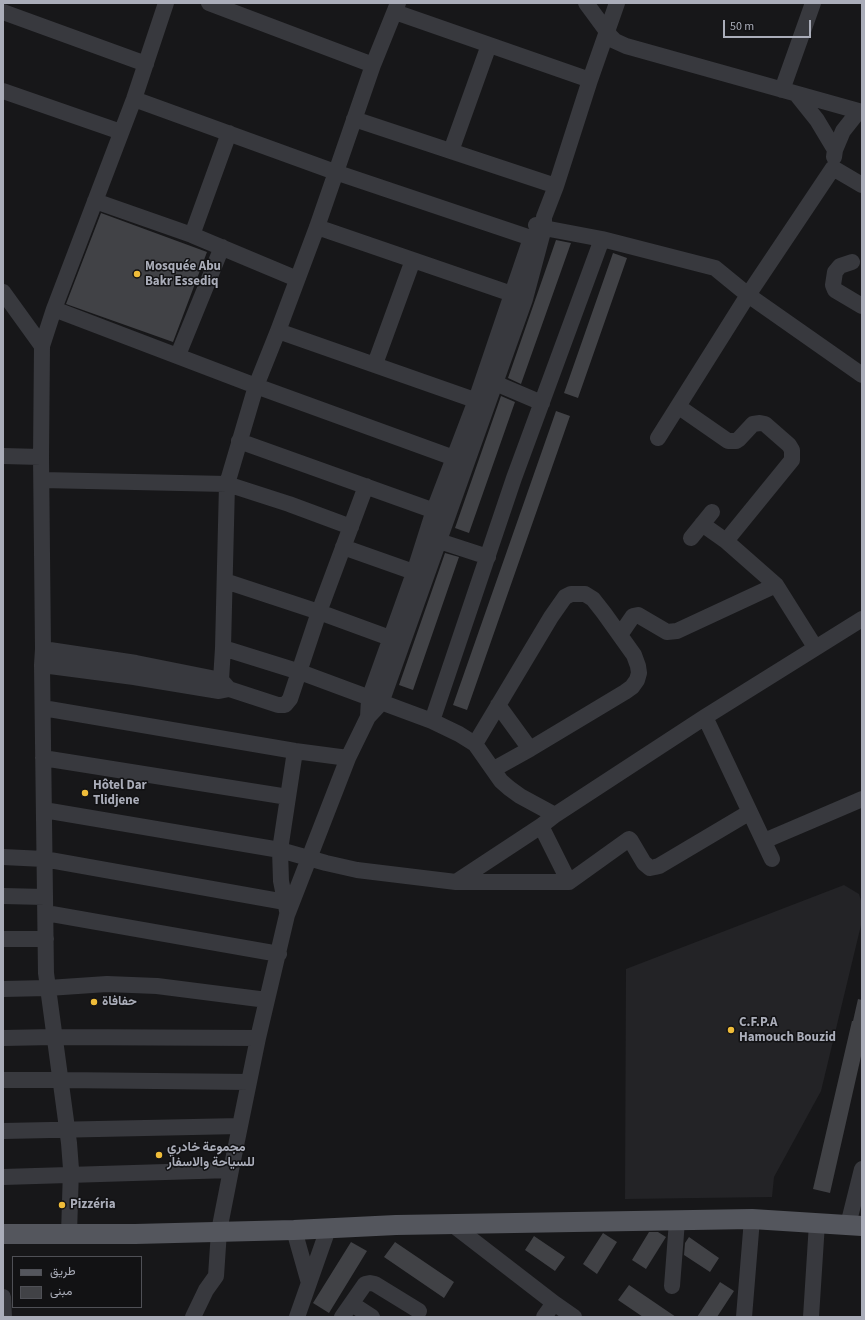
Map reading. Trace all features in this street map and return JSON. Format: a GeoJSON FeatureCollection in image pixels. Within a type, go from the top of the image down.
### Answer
{"type":"FeatureCollection","features":[{"type":"Feature","properties":{"kind":"main road"},"geometry":{"type":"LineString","coordinates":[[3,1234],[294,1230],[396,1225],[752,1219],[855,1225]]}},
{"type":"Feature","properties":{"kind":"street"},"geometry":{"type":"LineString","coordinates":[[69,1234],[71,1174],[61,1080],[46,973],[42,665],[42,346],[54,309],[134,98],[166,3]]}},
{"type":"Feature","properties":{"kind":"street"},"geometry":{"type":"LineString","coordinates":[[209,3],[373,65]]}},
{"type":"Feature","properties":{"kind":"street"},"geometry":{"type":"LineString","coordinates":[[586,3],[606,32],[615,41],[626,46],[860,112],[843,131],[835,150],[833,168],[748,295],[679,407],[658,438]]}},
{"type":"Feature","properties":{"kind":"street"},"geometry":{"type":"LineString","coordinates":[[193,1317],[206,1290],[216,1276],[219,1231],[230,1170],[258,1038],[279,954],[286,908],[308,858],[348,758],[375,701],[441,513],[482,402],[512,294],[556,186],[606,32],[617,3]]}},
{"type":"Feature","properties":{"kind":"street"},"geometry":{"type":"LineString","coordinates":[[782,90],[813,3]]}},
{"type":"Feature","properties":{"kind":"street"},"geometry":{"type":"LineString","coordinates":[[223,687],[227,484],[256,386],[317,227],[373,65],[397,8],[489,45],[590,80]]}},
{"type":"Feature","properties":{"kind":"street"},"geometry":{"type":"LineString","coordinates":[[3,12],[146,64]]}},
{"type":"Feature","properties":{"kind":"street"},"geometry":{"type":"LineString","coordinates":[[451,151],[489,45]]}},
{"type":"Feature","properties":{"kind":"street"},"geometry":{"type":"LineString","coordinates":[[797,95],[817,120],[835,150]]}},
{"type":"Feature","properties":{"kind":"street"},"geometry":{"type":"LineString","coordinates":[[4,96],[121,132]]}},
{"type":"Feature","properties":{"kind":"street"},"geometry":{"type":"LineString","coordinates":[[134,98],[335,172],[539,227],[602,239],[715,268],[748,295],[862,375]]}},
{"type":"Feature","properties":{"kind":"street"},"geometry":{"type":"LineString","coordinates":[[354,119],[556,186]]}},
{"type":"Feature","properties":{"kind":"street"},"geometry":{"type":"LineString","coordinates":[[192,235],[229,133]]}},
{"type":"Feature","properties":{"kind":"street"},"geometry":{"type":"LineString","coordinates":[[833,168],[862,185]]}},
{"type":"Feature","properties":{"kind":"street"},"geometry":{"type":"LineString","coordinates":[[95,201],[192,235],[297,279]]}},
{"type":"Feature","properties":{"kind":"street"},"geometry":{"type":"LineString","coordinates":[[317,227],[512,294]]}},
{"type":"Feature","properties":{"kind":"street"},"geometry":{"type":"LineString","coordinates":[[375,701],[390,638],[420,575],[439,541],[441,513],[454,458],[482,402],[495,384],[525,299],[539,227]]}},
{"type":"Feature","properties":{"kind":"street"},"geometry":{"type":"LineString","coordinates":[[432,721],[514,478],[602,239]]}},
{"type":"Feature","properties":{"kind":"street"},"geometry":{"type":"LineString","coordinates":[[178,355],[222,247]]}},
{"type":"Feature","properties":{"kind":"street"},"geometry":{"type":"LineString","coordinates":[[375,364],[413,260]]}},
{"type":"Feature","properties":{"kind":"street"},"geometry":{"type":"LineString","coordinates":[[852,262],[840,266],[835,272],[833,285],[835,290],[862,306]]}},
{"type":"Feature","properties":{"kind":"street"},"geometry":{"type":"LineString","coordinates":[[3,292],[42,346]]}},
{"type":"Feature","properties":{"kind":"street"},"geometry":{"type":"LineString","coordinates":[[54,309],[256,386],[454,458]]}},
{"type":"Feature","properties":{"kind":"street"},"geometry":{"type":"LineString","coordinates":[[278,331],[482,402]]}},
{"type":"Feature","properties":{"kind":"street"},"geometry":{"type":"LineString","coordinates":[[495,384],[542,403]]}},
{"type":"Feature","properties":{"kind":"street"},"geometry":{"type":"LineString","coordinates":[[679,407],[728,441],[736,441],[740,439],[756,422],[765,424],[789,445],[792,450],[792,460],[726,541]]}},
{"type":"Feature","properties":{"kind":"street"},"geometry":{"type":"LineString","coordinates":[[239,441],[441,513]]}},
{"type":"Feature","properties":{"kind":"street"},"geometry":{"type":"LineString","coordinates":[[3,456],[41,457]]}},
{"type":"Feature","properties":{"kind":"street"},"geometry":{"type":"LineString","coordinates":[[42,480],[227,484],[289,504],[351,527]]}},
{"type":"Feature","properties":{"kind":"street"},"geometry":{"type":"LineString","coordinates":[[43,648],[136,663],[285,705],[290,700],[319,612],[366,486]]}},
{"type":"Feature","properties":{"kind":"street"},"geometry":{"type":"LineString","coordinates":[[691,538],[707,518],[726,541],[776,585],[815,647]]}},
{"type":"Feature","properties":{"kind":"street"},"geometry":{"type":"LineString","coordinates":[[439,541],[488,557]]}},
{"type":"Feature","properties":{"kind":"street"},"geometry":{"type":"LineString","coordinates":[[343,547],[420,575]]}},
{"type":"Feature","properties":{"kind":"street"},"geometry":{"type":"LineString","coordinates":[[225,581],[319,612],[390,638]]}},
{"type":"Feature","properties":{"kind":"street"},"geometry":{"type":"LineString","coordinates":[[620,635],[633,616],[638,615],[667,632],[677,631],[776,585]]}},
{"type":"Feature","properties":{"kind":"street"},"geometry":{"type":"LineString","coordinates":[[475,744],[551,617],[565,597],[571,594],[586,594],[593,599],[634,655],[639,673],[637,680],[632,687],[530,750],[494,769]]}},
{"type":"Feature","properties":{"kind":"street"},"geometry":{"type":"LineString","coordinates":[[456,882],[705,717],[862,619]]}},
{"type":"Feature","properties":{"kind":"street"},"geometry":{"type":"LineString","coordinates":[[223,648],[300,672],[432,721],[459,734],[475,744],[502,781],[520,796],[555,815]]}},
{"type":"Feature","properties":{"kind":"street"},"geometry":{"type":"LineString","coordinates":[[42,665],[223,687]]}},
{"type":"Feature","properties":{"kind":"street"},"geometry":{"type":"LineString","coordinates":[[498,705],[530,750]]}},
{"type":"Feature","properties":{"kind":"street"},"geometry":{"type":"LineString","coordinates":[[43,708],[295,751],[348,758]]}},
{"type":"Feature","properties":{"kind":"street"},"geometry":{"type":"LineString","coordinates":[[705,717],[772,859]]}},
{"type":"Feature","properties":{"kind":"street"},"geometry":{"type":"LineString","coordinates":[[286,908],[281,881],[280,850],[295,751]]}},
{"type":"Feature","properties":{"kind":"street"},"geometry":{"type":"LineString","coordinates":[[43,758],[288,796]]}},
{"type":"Feature","properties":{"kind":"street"},"geometry":{"type":"LineString","coordinates":[[764,841],[862,799]]}},
{"type":"Feature","properties":{"kind":"street"},"geometry":{"type":"LineString","coordinates":[[44,810],[280,850],[357,870],[456,882],[569,882],[629,839],[631,840],[644,864],[650,868],[655,867],[750,812]]}},
{"type":"Feature","properties":{"kind":"street"},"geometry":{"type":"LineString","coordinates":[[541,826],[569,882]]}},
{"type":"Feature","properties":{"kind":"street"},"geometry":{"type":"LineString","coordinates":[[3,857],[44,859],[286,908]]}},
{"type":"Feature","properties":{"kind":"street"},"geometry":{"type":"LineString","coordinates":[[3,896],[45,897]]}},
{"type":"Feature","properties":{"kind":"street"},"geometry":{"type":"LineString","coordinates":[[46,913],[279,954]]}},
{"type":"Feature","properties":{"kind":"street"},"geometry":{"type":"LineString","coordinates":[[3,940],[46,939]]}},
{"type":"Feature","properties":{"kind":"street"},"geometry":{"type":"LineString","coordinates":[[3,989],[108,984],[157,986],[267,1000]]}},
{"type":"Feature","properties":{"kind":"street"},"geometry":{"type":"LineString","coordinates":[[3,1038],[258,1038]]}},
{"type":"Feature","properties":{"kind":"street"},"geometry":{"type":"LineString","coordinates":[[3,1080],[249,1082]]}},
{"type":"Feature","properties":{"kind":"street"},"geometry":{"type":"LineString","coordinates":[[3,1131],[240,1126]]}},
{"type":"Feature","properties":{"kind":"street"},"geometry":{"type":"LineString","coordinates":[[855,1225],[862,1169]]}},
{"type":"Feature","properties":{"kind":"street"},"geometry":{"type":"LineString","coordinates":[[3,1176],[230,1170]]}},
{"type":"Feature","properties":{"kind":"street"},"geometry":{"type":"LineString","coordinates":[[744,1317],[752,1219]]}},
{"type":"Feature","properties":{"kind":"street"},"geometry":{"type":"LineString","coordinates":[[672,1286],[677,1221]]}},
{"type":"Feature","properties":{"kind":"street"},"geometry":{"type":"LineString","coordinates":[[811,1317],[817,1223]]}},
{"type":"Feature","properties":{"kind":"street"},"geometry":{"type":"LineString","coordinates":[[453,1225],[574,1317]]}},
{"type":"Feature","properties":{"kind":"street"},"geometry":{"type":"LineString","coordinates":[[297,1317],[328,1229]]}},
{"type":"Feature","properties":{"kind":"street"},"geometry":{"type":"LineString","coordinates":[[294,1230],[309,1283]]}},
{"type":"Feature","properties":{"kind":"street"},"geometry":{"type":"LineString","coordinates":[[372,1317],[347,1311],[365,1284],[370,1283],[375,1284],[419,1311]]}},
{"type":"Feature","properties":{"kind":"street"},"geometry":{"type":"LineString","coordinates":[[3,1297],[6,1317]]}},
{"type":"Feature","properties":{"kind":"street"},"geometry":{"type":"LineString","coordinates":[[544,1317],[554,1303]]}},
{"type":"Feature","properties":{"kind":"shaded area","name":"C.F.P.A Hamouch Bouzid"},"geometry":{"type":"Polygon","coordinates":[[[844,885],[859,894],[862,904],[862,921],[821,1091],[774,1177],[772,1197],[625,1199],[626,969],[844,885]]]}},
{"type":"Feature","properties":{"kind":"building","name":"Mosquée Abu Bakr Essediq"},"geometry":{"type":"Polygon","coordinates":[[[101,213],[207,252],[173,342],[66,304],[101,213]]]}},
{"type":"Feature","properties":{"kind":"building"},"geometry":{"type":"Polygon","coordinates":[[[556,240],[571,243],[521,384],[508,378],[556,240]]]}},
{"type":"Feature","properties":{"kind":"building"},"geometry":{"type":"Polygon","coordinates":[[[613,253],[627,258],[578,398],[564,393],[613,253]]]}},
{"type":"Feature","properties":{"kind":"building"},"geometry":{"type":"Polygon","coordinates":[[[501,396],[515,402],[469,533],[455,528],[501,396]]]}},
{"type":"Feature","properties":{"kind":"building"},"geometry":{"type":"Polygon","coordinates":[[[556,411],[570,416],[467,710],[453,705],[556,411]]]}},
{"type":"Feature","properties":{"kind":"building"},"geometry":{"type":"Polygon","coordinates":[[[445,553],[459,557],[413,690],[399,685],[445,553]]]}},
{"type":"Feature","properties":{"kind":"building"},"geometry":{"type":"Polygon","coordinates":[[[858,999],[862,1000],[862,1052],[830,1193],[813,1189],[858,999]]]}},
{"type":"Feature","properties":{"kind":"building"},"geometry":{"type":"Polygon","coordinates":[[[649,1232],[658,1232],[666,1237],[646,1269],[632,1260],[649,1232]]]}},
{"type":"Feature","properties":{"kind":"building"},"geometry":{"type":"Polygon","coordinates":[[[603,1233],[617,1242],[597,1274],[583,1264],[603,1233]]]}},
{"type":"Feature","properties":{"kind":"building"},"geometry":{"type":"Polygon","coordinates":[[[534,1236],[565,1257],[555,1271],[525,1250],[534,1236]]]}},
{"type":"Feature","properties":{"kind":"building"},"geometry":{"type":"Polygon","coordinates":[[[689,1237],[719,1258],[710,1272],[684,1255],[685,1243],[689,1237]]]}},
{"type":"Feature","properties":{"kind":"building"},"geometry":{"type":"Polygon","coordinates":[[[351,1242],[367,1251],[329,1313],[313,1303],[351,1242]]]}},
{"type":"Feature","properties":{"kind":"building"},"geometry":{"type":"Polygon","coordinates":[[[395,1242],[454,1282],[444,1298],[384,1257],[395,1242]]]}},
{"type":"Feature","properties":{"kind":"building"},"geometry":{"type":"Polygon","coordinates":[[[720,1282],[734,1291],[717,1317],[697,1317],[720,1282]]]}},
{"type":"Feature","properties":{"kind":"building"},"geometry":{"type":"Polygon","coordinates":[[[629,1285],[676,1317],[643,1317],[618,1300],[629,1285]]]}},
{"type":"Feature","properties":{"kind":"place","name":"Mosquée Abu Bakr Essediq"},"geometry":{"type":"Point","coordinates":[137,274]}},
{"type":"Feature","properties":{"kind":"place","name":"Hôtel Dar Tlidjene"},"geometry":{"type":"Point","coordinates":[85,793]}},
{"type":"Feature","properties":{"kind":"place","name":"حفافاة"},"geometry":{"type":"Point","coordinates":[94,1002]}},
{"type":"Feature","properties":{"kind":"place","name":"C.F.P.A Hamouch Bouzid"},"geometry":{"type":"Point","coordinates":[731,1030]}},
{"type":"Feature","properties":{"kind":"place","name":"مجموعة خادري للسياحة والاسفار"},"geometry":{"type":"Point","coordinates":[159,1155]}},
{"type":"Feature","properties":{"kind":"place","name":"Pizzéria"},"geometry":{"type":"Point","coordinates":[62,1205]}}]}
